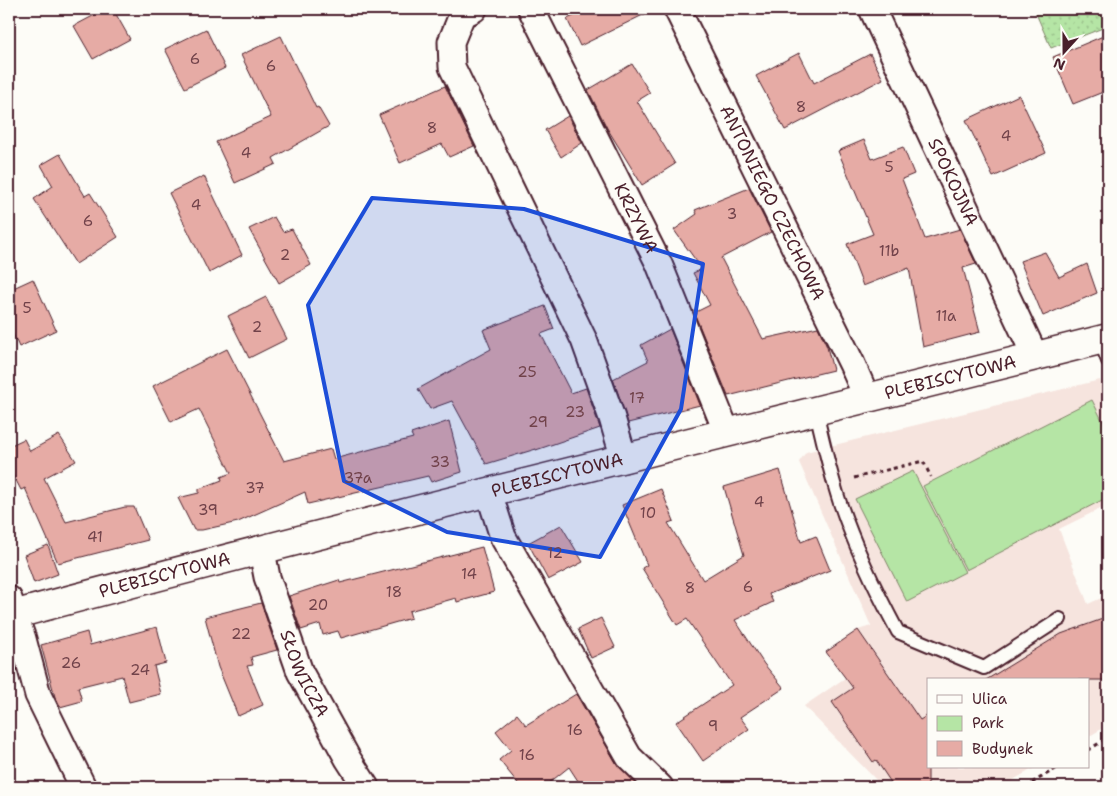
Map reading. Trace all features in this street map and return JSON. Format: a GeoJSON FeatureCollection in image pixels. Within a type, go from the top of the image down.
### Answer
{"type":"FeatureCollection","features":[{"type":"Feature","properties":{"kind":"street"},"geometry":{"type":"LineString","coordinates":[[474,9],[462,15],[451,42],[452,67],[584,340],[612,418],[624,459]]}},
{"type":"Feature","properties":{"kind":"street","name":"KRZYWA"},"geometry":{"type":"LineString","coordinates":[[531,9],[659,264],[727,433]]}},
{"type":"Feature","properties":{"kind":"street","name":"ANTONIEGO CZECHOWA"},"geometry":{"type":"LineString","coordinates":[[677,9],[867,398]]}},
{"type":"Feature","properties":{"kind":"street","name":"SPOKOJNA"},"geometry":{"type":"LineString","coordinates":[[872,9],[1035,356]]}},
{"type":"Feature","properties":{"kind":"street","name":"PLEBISCYTOWA"},"geometry":{"type":"LineString","coordinates":[[11,610],[262,551],[1035,356],[1106,346]]}},
{"type":"Feature","properties":{"kind":"street"},"geometry":{"type":"LineString","coordinates":[[489,493],[503,538],[629,757],[660,787]]}},
{"type":"Feature","properties":{"kind":"street","name":"SŁOWICZA"},"geometry":{"type":"LineString","coordinates":[[262,551],[267,577],[300,672],[348,759],[366,787]]}},
{"type":"Feature","properties":{"kind":"street"},"geometry":{"type":"LineString","coordinates":[[11,610],[38,695],[83,787]]}},
{"type":"Feature","properties":{"kind":"lane"},"geometry":{"type":"LineString","coordinates":[[816,411],[840,503],[857,545],[898,632],[984,668],[1060,619]]}},
{"type":"Feature","properties":{"kind":"path"},"geometry":{"type":"LineString","coordinates":[[834,483],[923,461],[930,477]]}},
{"type":"Feature","properties":{"kind":"path"},"geometry":{"type":"LineString","coordinates":[[1090,749],[1108,738]]}},
{"type":"Feature","properties":{"kind":"path"},"geometry":{"type":"LineString","coordinates":[[1025,787],[1057,768]]}},
{"type":"Feature","properties":{"kind":"highlighted area"},"geometry":{"type":"Polygon","coordinates":[[[372,198],[524,209],[703,264],[681,409],[600,557],[447,532],[344,481],[308,305],[372,198]]]}},
{"type":"Feature","properties":{"kind":"shaded area"},"geometry":{"type":"Polygon","coordinates":[[[1100,380],[1108,402],[1108,505],[1059,529],[1088,604],[1108,595],[1108,712],[1106,714],[1108,725],[1090,736],[1090,678],[927,678],[927,768],[1034,768],[1001,787],[883,787],[804,706],[845,678],[826,652],[858,630],[871,626],[799,462],[806,452],[1100,380]]]}},
{"type":"Feature","properties":{"kind":"green space"},"geometry":{"type":"Polygon","coordinates":[[[1034,9],[1108,9],[1108,26],[1051,48],[1034,9]]]}},
{"type":"Feature","properties":{"kind":"green space"},"geometry":{"type":"Polygon","coordinates":[[[1092,400],[1108,432],[1108,497],[966,570],[923,486],[1092,400]]]}},
{"type":"Feature","properties":{"kind":"green space"},"geometry":{"type":"Polygon","coordinates":[[[913,471],[965,572],[907,602],[855,499],[913,471]]]}},
{"type":"Feature","properties":{"kind":"building"},"geometry":{"type":"Polygon","coordinates":[[[106,9],[113,9],[130,39],[93,59],[74,26],[106,9]]]}},
{"type":"Feature","properties":{"kind":"building"},"geometry":{"type":"Polygon","coordinates":[[[589,9],[655,9],[580,46],[567,19],[589,9]]]}},
{"type":"Feature","properties":{"kind":"building"},"geometry":{"type":"Polygon","coordinates":[[[206,29],[225,68],[185,88],[165,49],[206,29]]]}},
{"type":"Feature","properties":{"kind":"building"},"geometry":{"type":"Polygon","coordinates":[[[1108,34],[1108,90],[1073,104],[1053,57],[1108,34]]]}},
{"type":"Feature","properties":{"kind":"building"},"geometry":{"type":"Polygon","coordinates":[[[281,36],[316,108],[318,107],[329,126],[273,158],[276,164],[235,183],[216,142],[271,117],[241,55],[281,36]]]}},
{"type":"Feature","properties":{"kind":"building"},"geometry":{"type":"Polygon","coordinates":[[[799,53],[814,83],[870,54],[883,79],[785,130],[756,76],[799,53]]]}},
{"type":"Feature","properties":{"kind":"building"},"geometry":{"type":"Polygon","coordinates":[[[632,64],[650,93],[637,101],[675,164],[642,185],[607,128],[588,90],[632,64]]]}},
{"type":"Feature","properties":{"kind":"building"},"geometry":{"type":"Polygon","coordinates":[[[445,86],[474,146],[449,157],[442,144],[400,163],[379,115],[445,86]]]}},
{"type":"Feature","properties":{"kind":"building"},"geometry":{"type":"Polygon","coordinates":[[[1019,95],[1046,153],[993,177],[966,120],[1019,95]]]}},
{"type":"Feature","properties":{"kind":"building"},"geometry":{"type":"Polygon","coordinates":[[[568,116],[582,143],[561,157],[545,130],[568,116]]]}},
{"type":"Feature","properties":{"kind":"building"},"geometry":{"type":"Polygon","coordinates":[[[864,140],[872,159],[903,147],[914,174],[902,179],[925,239],[960,229],[976,264],[963,268],[980,332],[923,347],[909,268],[863,286],[847,244],[873,234],[838,151],[864,140]]]}},
{"type":"Feature","properties":{"kind":"building"},"geometry":{"type":"Polygon","coordinates":[[[60,154],[85,196],[90,193],[118,237],[76,264],[34,199],[53,186],[41,165],[60,154]]]}},
{"type":"Feature","properties":{"kind":"building"},"geometry":{"type":"Polygon","coordinates":[[[204,176],[242,255],[209,273],[169,193],[204,176]]]}},
{"type":"Feature","properties":{"kind":"building"},"geometry":{"type":"Polygon","coordinates":[[[749,188],[771,232],[721,258],[763,339],[818,327],[827,347],[833,370],[728,396],[695,315],[697,314],[696,312],[710,305],[693,273],[702,269],[674,230],[697,214],[695,210],[749,188]]]}},
{"type":"Feature","properties":{"kind":"building"},"geometry":{"type":"Polygon","coordinates":[[[274,217],[283,232],[292,229],[311,265],[279,283],[249,229],[274,217]]]}},
{"type":"Feature","properties":{"kind":"building"},"geometry":{"type":"Polygon","coordinates":[[[1045,252],[1059,277],[1087,264],[1097,293],[1043,316],[1020,261],[1045,252]]]}},
{"type":"Feature","properties":{"kind":"building"},"geometry":{"type":"Polygon","coordinates":[[[33,279],[56,330],[19,347],[9,325],[9,290],[33,279]]]}},
{"type":"Feature","properties":{"kind":"building"},"geometry":{"type":"Polygon","coordinates":[[[266,297],[287,339],[249,358],[228,316],[266,297]]]}},
{"type":"Feature","properties":{"kind":"building"},"geometry":{"type":"Polygon","coordinates":[[[545,306],[554,329],[541,334],[571,393],[586,388],[600,428],[536,450],[486,464],[452,401],[430,409],[418,389],[491,349],[483,330],[545,306]]]}},
{"type":"Feature","properties":{"kind":"building"},"geometry":{"type":"Polygon","coordinates":[[[670,329],[700,405],[628,423],[613,379],[648,361],[641,345],[670,329]]]}},
{"type":"Feature","properties":{"kind":"building"},"geometry":{"type":"Polygon","coordinates":[[[227,349],[284,461],[331,449],[334,459],[413,438],[411,434],[449,421],[462,472],[431,482],[428,476],[308,504],[305,492],[238,522],[194,530],[178,498],[199,493],[199,489],[222,480],[221,477],[231,473],[199,409],[171,422],[153,386],[227,349]]]}},
{"type":"Feature","properties":{"kind":"building"},"geometry":{"type":"Polygon","coordinates":[[[59,435],[76,461],[44,478],[66,522],[125,507],[134,507],[148,540],[58,563],[25,488],[21,490],[9,467],[9,462],[13,460],[9,446],[24,439],[30,451],[59,435]]]}},
{"type":"Feature","properties":{"kind":"building"},"geometry":{"type":"Polygon","coordinates":[[[780,470],[801,542],[816,536],[830,570],[769,594],[773,602],[735,620],[764,664],[784,688],[740,717],[749,729],[703,761],[676,722],[732,685],[687,619],[677,625],[642,568],[647,565],[622,505],[661,489],[674,521],[668,523],[703,580],[744,555],[724,487],[780,470]]]}},
{"type":"Feature","properties":{"kind":"building"},"geometry":{"type":"Polygon","coordinates":[[[561,525],[583,562],[548,580],[528,543],[561,525]]]}},
{"type":"Feature","properties":{"kind":"building"},"geometry":{"type":"Polygon","coordinates":[[[48,545],[58,574],[34,583],[24,555],[48,545]]]}},
{"type":"Feature","properties":{"kind":"building"},"geometry":{"type":"Polygon","coordinates":[[[482,547],[494,592],[457,602],[456,598],[409,611],[411,618],[341,638],[338,631],[323,635],[320,624],[301,630],[289,596],[339,580],[340,583],[482,547]]]}},
{"type":"Feature","properties":{"kind":"building"},"geometry":{"type":"Polygon","coordinates":[[[261,603],[277,650],[251,657],[253,665],[247,666],[263,705],[238,716],[218,667],[205,617],[261,603]]]}},
{"type":"Feature","properties":{"kind":"building"},"geometry":{"type":"Polygon","coordinates":[[[1108,617],[1108,680],[1090,680],[1090,678],[989,678],[1061,634],[1108,617]]]}},
{"type":"Feature","properties":{"kind":"building"},"geometry":{"type":"Polygon","coordinates":[[[601,618],[615,647],[591,658],[578,629],[601,618]]]}},
{"type":"Feature","properties":{"kind":"building"},"geometry":{"type":"Polygon","coordinates":[[[157,627],[166,663],[154,666],[161,694],[129,702],[122,676],[78,687],[82,701],[60,707],[55,697],[41,645],[87,632],[90,645],[157,627]]]}},
{"type":"Feature","properties":{"kind":"building"},"geometry":{"type":"Polygon","coordinates":[[[858,630],[920,720],[927,716],[928,787],[894,787],[876,760],[873,762],[832,702],[853,688],[826,652],[858,630]]]}},
{"type":"Feature","properties":{"kind":"building"},"geometry":{"type":"Polygon","coordinates":[[[576,694],[617,764],[640,787],[582,787],[569,767],[544,787],[521,787],[499,760],[511,750],[496,731],[517,714],[526,725],[576,694]]]}}]}
